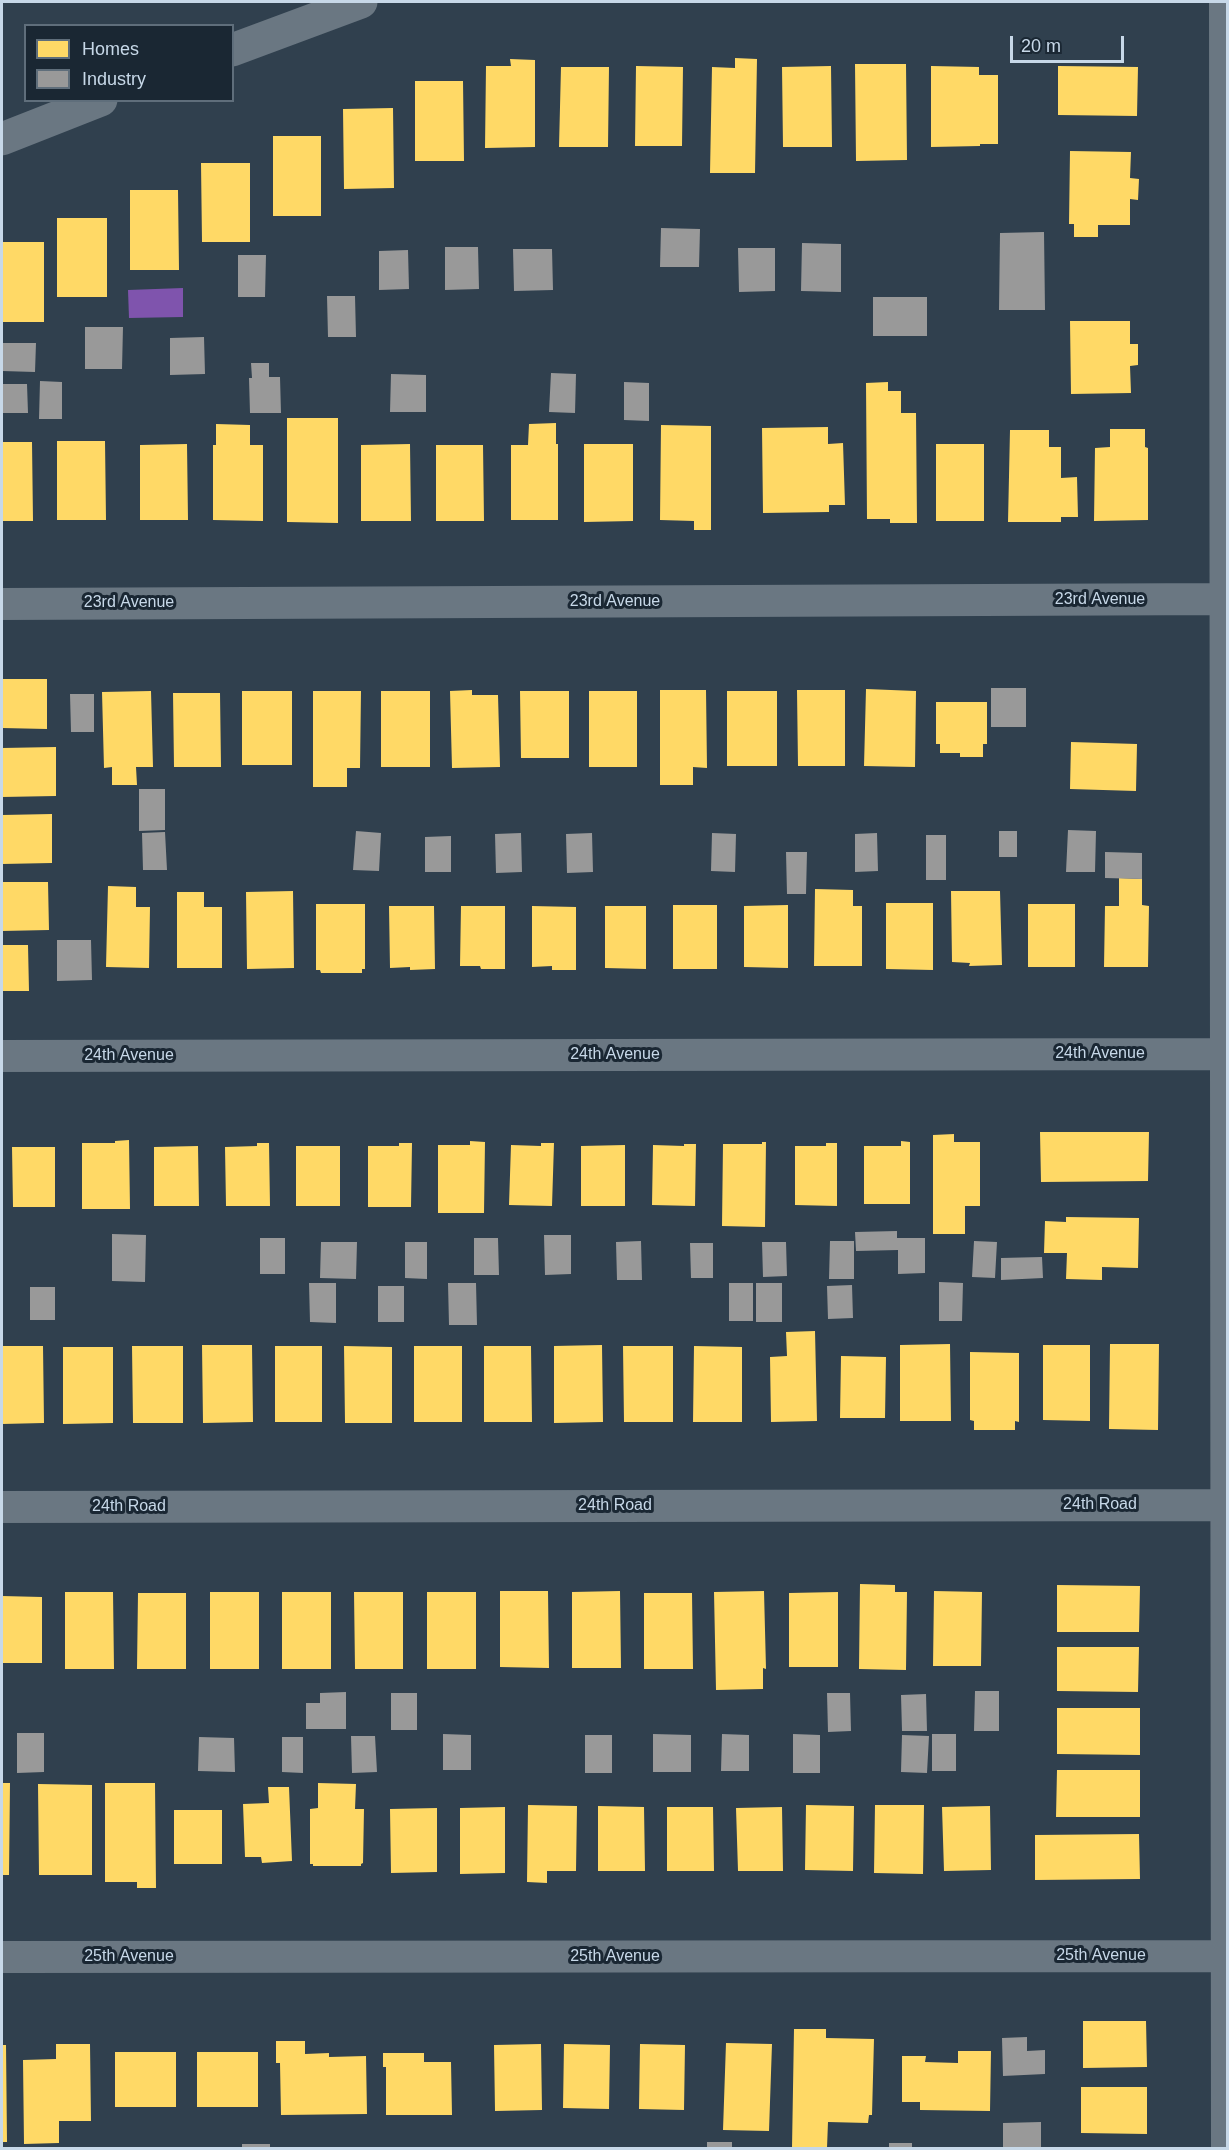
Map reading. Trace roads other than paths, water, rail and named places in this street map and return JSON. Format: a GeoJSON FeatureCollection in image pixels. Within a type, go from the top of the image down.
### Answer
{"type":"FeatureCollection","features":[{"type":"Feature","properties":{"kind":"street"},"geometry":{"type":"LineString","coordinates":[[234,49],[361,2]]}},
{"type":"Feature","properties":{"kind":"street"},"geometry":{"type":"LineString","coordinates":[[1224,2],[1227,2148]]}},
{"type":"Feature","properties":{"kind":"street"},"geometry":{"type":"LineString","coordinates":[[2,138],[96,102]]}},
{"type":"Feature","properties":{"kind":"street","name":"23rd Avenue"},"geometry":{"type":"LineString","coordinates":[[2,604],[1226,599]]}},
{"type":"Feature","properties":{"kind":"street","name":"24th Avenue"},"geometry":{"type":"LineString","coordinates":[[2,1056],[1227,1054]]}},
{"type":"Feature","properties":{"kind":"street","name":"24th Road"},"geometry":{"type":"LineString","coordinates":[[2,1507],[1227,1505]]}},
{"type":"Feature","properties":{"kind":"street","name":"25th Avenue"},"geometry":{"type":"LineString","coordinates":[[2,1957],[1227,1956]]}}]}
